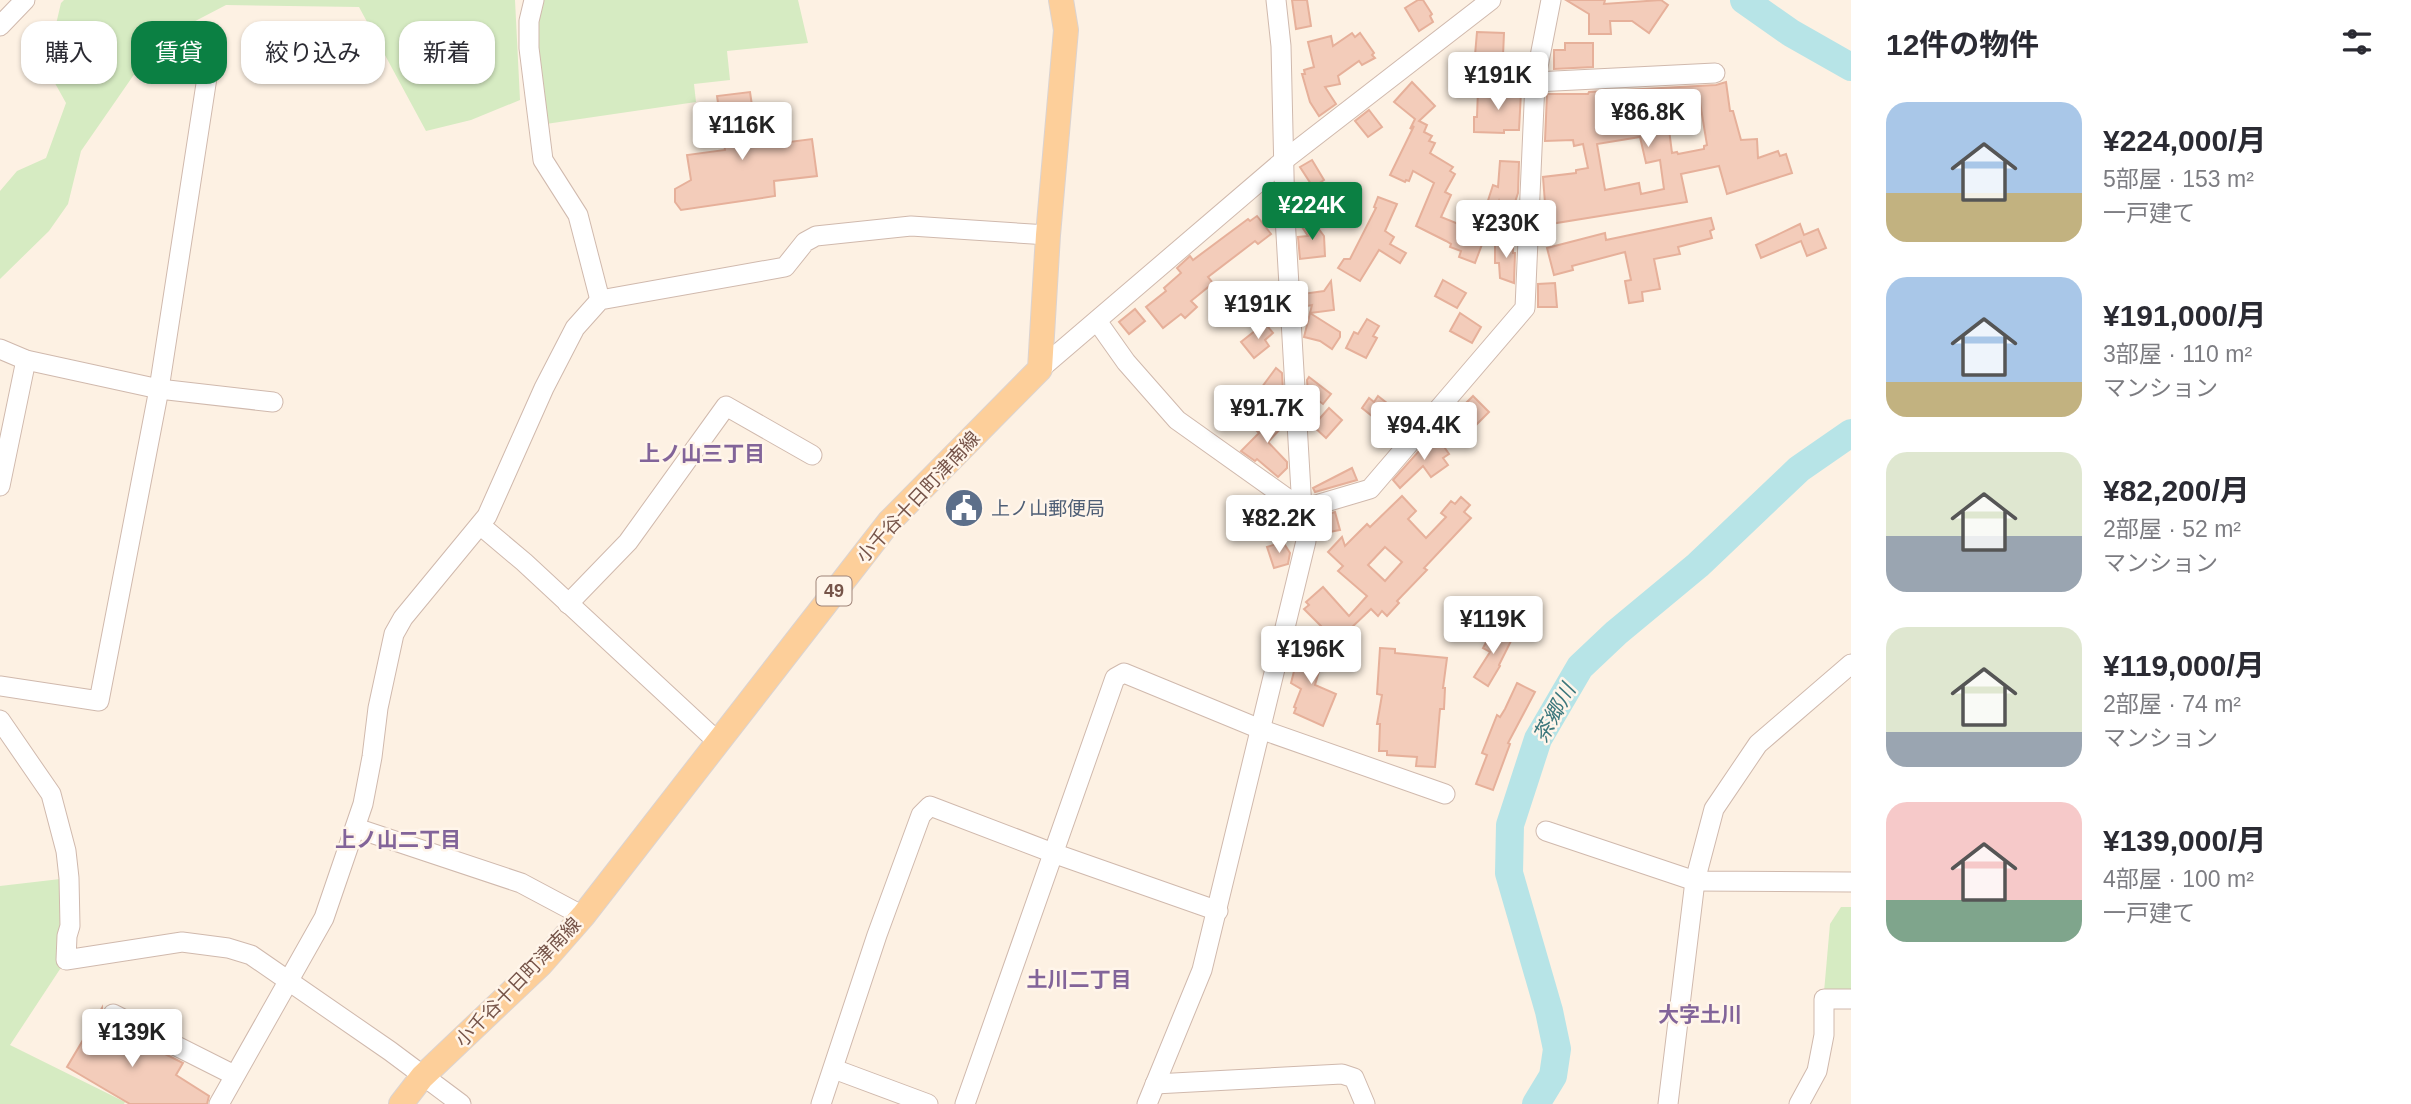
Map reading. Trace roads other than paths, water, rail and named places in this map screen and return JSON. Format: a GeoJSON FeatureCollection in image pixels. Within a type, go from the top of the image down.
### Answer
{"type":"FeatureCollection","features":[{"type":"Feature","properties":{"kind":"main road"},"geometry":{"type":"LineString","coordinates":[[1040,369],[1048,235],[1066,30],[1061,0]]}},
{"type":"Feature","properties":{"kind":"main road","name":"小千谷十日町津南線"},"geometry":{"type":"LineString","coordinates":[[401,1104],[422,1077],[541,964],[583,916],[890,522],[1040,369]]}},
{"type":"Feature","properties":{"kind":"street"},"geometry":{"type":"LineString","coordinates":[[0,26],[26,0]]}},
{"type":"Feature","properties":{"kind":"street"},"geometry":{"type":"LineString","coordinates":[[534,0],[529,20],[529,48],[543,160],[578,215],[600,300]]}},
{"type":"Feature","properties":{"kind":"street"},"geometry":{"type":"LineString","coordinates":[[1147,1104],[1202,970],[1306,541],[1283,160],[1281,46],[1276,0]]}},
{"type":"Feature","properties":{"kind":"street"},"geometry":{"type":"LineString","coordinates":[[1040,369],[1283,160],[1491,0]]}},
{"type":"Feature","properties":{"kind":"street"},"geometry":{"type":"LineString","coordinates":[[1302,509],[1370,489],[1525,308],[1535,82],[1551,0]]}},
{"type":"Feature","properties":{"kind":"street"},"geometry":{"type":"LineString","coordinates":[[1535,82],[1716,73]]}},
{"type":"Feature","properties":{"kind":"street"},"geometry":{"type":"LineString","coordinates":[[0,686],[99,701],[159,389],[206,84]]}},
{"type":"Feature","properties":{"kind":"street"},"geometry":{"type":"LineString","coordinates":[[219,1104],[324,918],[356,828],[394,634],[403,618],[487,516],[544,388],[575,328],[600,300],[785,267],[805,242],[816,236],[911,226],[1048,235]]}},
{"type":"Feature","properties":{"kind":"street"},"geometry":{"type":"LineString","coordinates":[[1097,321],[1126,362],[1177,420],[1302,509]]}},
{"type":"Feature","properties":{"kind":"street"},"geometry":{"type":"LineString","coordinates":[[0,349],[26,360],[159,389],[272,402]]}},
{"type":"Feature","properties":{"kind":"street"},"geometry":{"type":"LineString","coordinates":[[0,486],[26,360]]}},
{"type":"Feature","properties":{"kind":"street"},"geometry":{"type":"LineString","coordinates":[[568,604],[628,542],[726,406],[812,455]]}},
{"type":"Feature","properties":{"kind":"street"},"geometry":{"type":"LineString","coordinates":[[480,525],[718,742]]}},
{"type":"Feature","properties":{"kind":"street"},"geometry":{"type":"LineString","coordinates":[[1668,1104],[1695,881],[1714,809],[1758,744],[1851,664]]}},
{"type":"Feature","properties":{"kind":"street"},"geometry":{"type":"LineString","coordinates":[[965,1104],[1115,678],[1124,673],[1260,729],[1445,794]]}},
{"type":"Feature","properties":{"kind":"street"},"geometry":{"type":"LineString","coordinates":[[0,720],[51,794],[66,850],[69,878],[70,926],[66,960],[182,942],[228,948],[251,955],[290,980],[320,1005],[381,1044],[461,1104]]}},
{"type":"Feature","properties":{"kind":"street"},"geometry":{"type":"LineString","coordinates":[[821,1104],[877,935],[921,815],[930,806],[1218,911]]}},
{"type":"Feature","properties":{"kind":"street"},"geometry":{"type":"LineString","coordinates":[[356,828],[521,883],[583,916]]}},
{"type":"Feature","properties":{"kind":"street"},"geometry":{"type":"LineString","coordinates":[[1546,831],[1695,881],[1851,882]]}},
{"type":"Feature","properties":{"kind":"street"},"geometry":{"type":"LineString","coordinates":[[1799,1104],[1817,1072],[1824,1035],[1824,999],[1851,999]]}},
{"type":"Feature","properties":{"kind":"street"},"geometry":{"type":"LineString","coordinates":[[113,1014],[234,1075]]}},
{"type":"Feature","properties":{"kind":"street"},"geometry":{"type":"LineString","coordinates":[[834,1069],[928,1104]]}},
{"type":"Feature","properties":{"kind":"street"},"geometry":{"type":"LineString","coordinates":[[1155,1084],[1342,1074],[1354,1078],[1365,1104]]}},
{"type":"Feature","properties":{"kind":"waterway","name":"茶郷川"},"geometry":{"type":"LineString","coordinates":[[1744,0],[1791,33],[1851,67]]}},
{"type":"Feature","properties":{"kind":"waterway","name":"茶郷川"},"geometry":{"type":"LineString","coordinates":[[1536,1104],[1553,1076],[1557,1049],[1549,1011],[1509,873],[1510,825],[1538,739],[1580,667],[1616,633],[1698,565],[1799,469],[1851,433]]}},
{"type":"Feature","properties":{"kind":"place","name":"上ノ山郵便局"},"geometry":{"type":"Point","coordinates":[964,508]}},
{"type":"Feature","properties":{"kind":"district","name":"上ノ山三丁目"},"geometry":{"type":"Point","coordinates":[702,453]}},
{"type":"Feature","properties":{"kind":"district","name":"上ノ山二丁目"},"geometry":{"type":"Point","coordinates":[398,839]}},
{"type":"Feature","properties":{"kind":"district","name":"土川二丁目"},"geometry":{"type":"Point","coordinates":[1079,979]}},
{"type":"Feature","properties":{"kind":"district","name":"大字土川"},"geometry":{"type":"Point","coordinates":[1700,1014]}}]}
